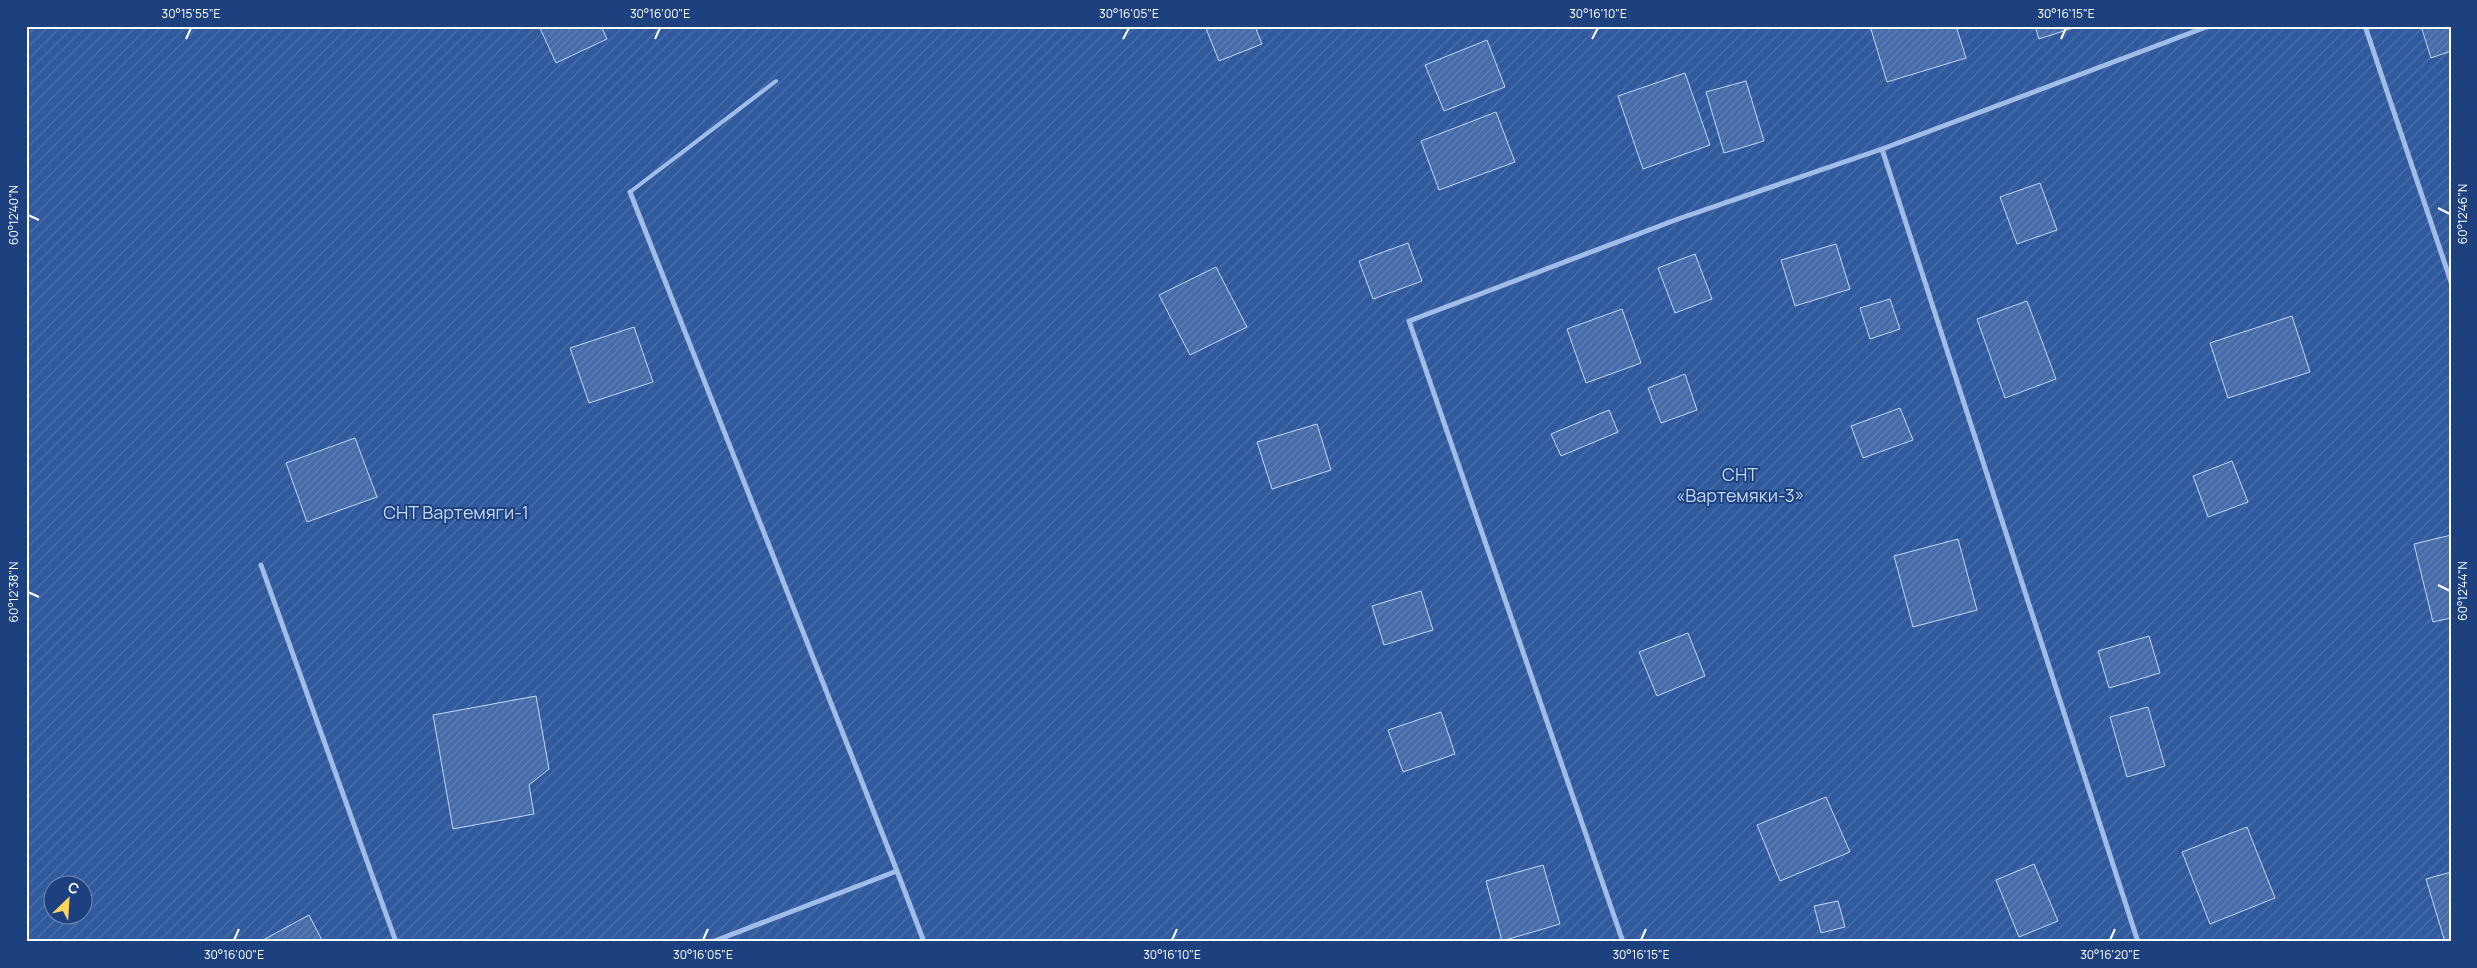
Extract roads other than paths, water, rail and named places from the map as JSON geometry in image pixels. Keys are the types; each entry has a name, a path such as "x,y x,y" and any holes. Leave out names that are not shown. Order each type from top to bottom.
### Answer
{"street":[{"path":"1623,942 1409,321 1678,219 1882,149 2209,26"},
{"path":"2365,26 2451,282"},
{"path":"1882,149 2138,942"},
{"path":"630,192 924,942"},
{"path":"261,565 396,942"},
{"path":"712,942 896,871"}],"lane":[{"path":"630,192 776,82"}],"park label":[{"name":"СНТ «Вартемяки-3»","path":"1740,484"},
{"name":"СНТ Вартемяги-1","path":"456,512"}]}
